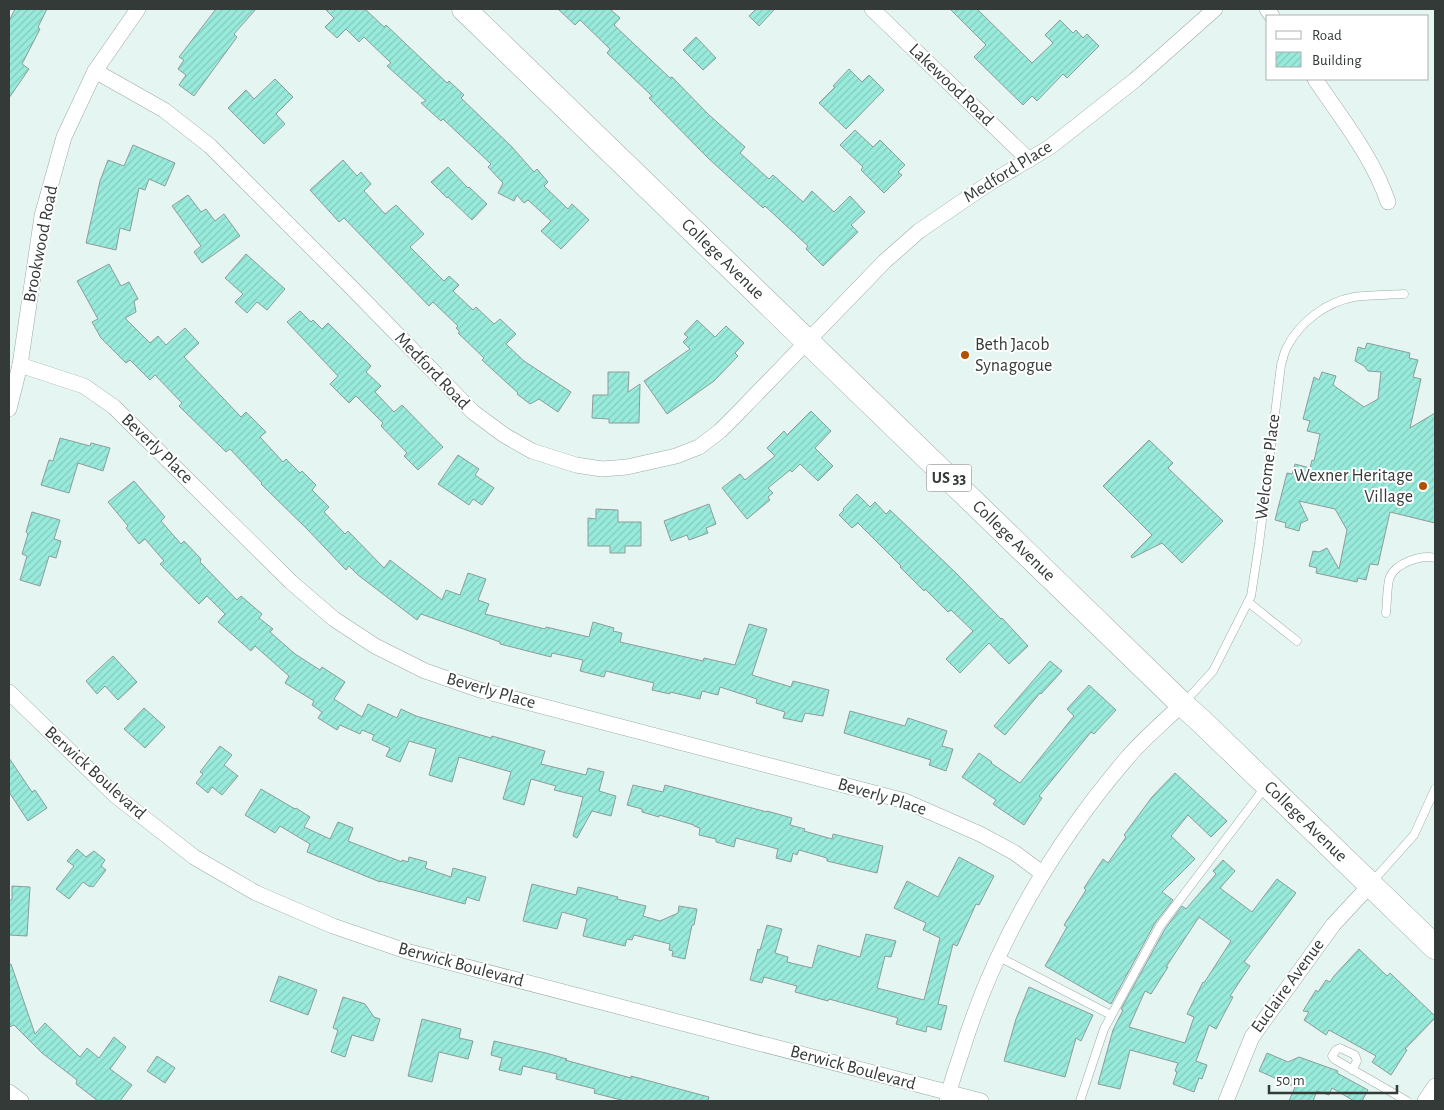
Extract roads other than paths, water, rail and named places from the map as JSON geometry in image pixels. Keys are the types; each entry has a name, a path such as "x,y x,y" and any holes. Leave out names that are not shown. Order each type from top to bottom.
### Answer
{"main road":[{"name":"College Avenue","path":"464,9 1435,947"}],"street":[{"name":"Brookwood Road","path":"9,409 20,365 42,216 64,137 95,71 138,9"},
{"name":"Lakewood Road","path":"872,9 1029,160"},
{"name":"Medford Place","path":"808,341 885,261 919,231 988,184 1050,147 1135,80 1215,9"},
{"name":"Medford Road","path":"95,71 164,110 210,146 473,412 504,435 532,451 576,465 602,469 627,467 651,462 676,456 699,447 720,431 808,341"},
{"path":"1316,80 1355,138 1381,183 1388,202"},
{"name":"Beverly Place","path":"20,365 84,386 114,407 290,582 327,613 375,646 424,671 480,690 905,801 980,834 1015,853 1042,873"},
{"name":"Berwick Boulevard","path":"9,692 116,796 194,857 256,894 333,926 406,951 948,1097 981,1101"},
{"path":"948,1097 970,1022 997,956 1042,873 1079,819 1128,756 1182,704"},
{"name":"Euclaire Avenue","path":"1226,1101 1252,1037 1333,925 1371,884"},
{"path":"1425,1101 1435,1086"},
{"path":"9,1092 21,1101"}],"lane":[{"name":"Welcome Place","path":"1182,704 1213,671 1250,596 1259,544 1280,365 1287,347 1305,323 1314,314 1326,307 1352,298 1404,294"},
{"path":"1386,613 1389,577 1398,566 1412,560 1430,556 1435,558"},
{"path":"1248,602 1298,641"},
{"path":"1080,1101 1104,1028 1160,926 1268,785"},
{"path":"1371,884 1414,835 1435,789"},
{"path":"997,956 1111,1016"},
{"path":"1352,1070 1407,1101"}],"place":[{"name":"Beth Jacob Synagogue","path":"965,355"},
{"name":"Wexner Heritage Village","path":"1423,486"}]}
